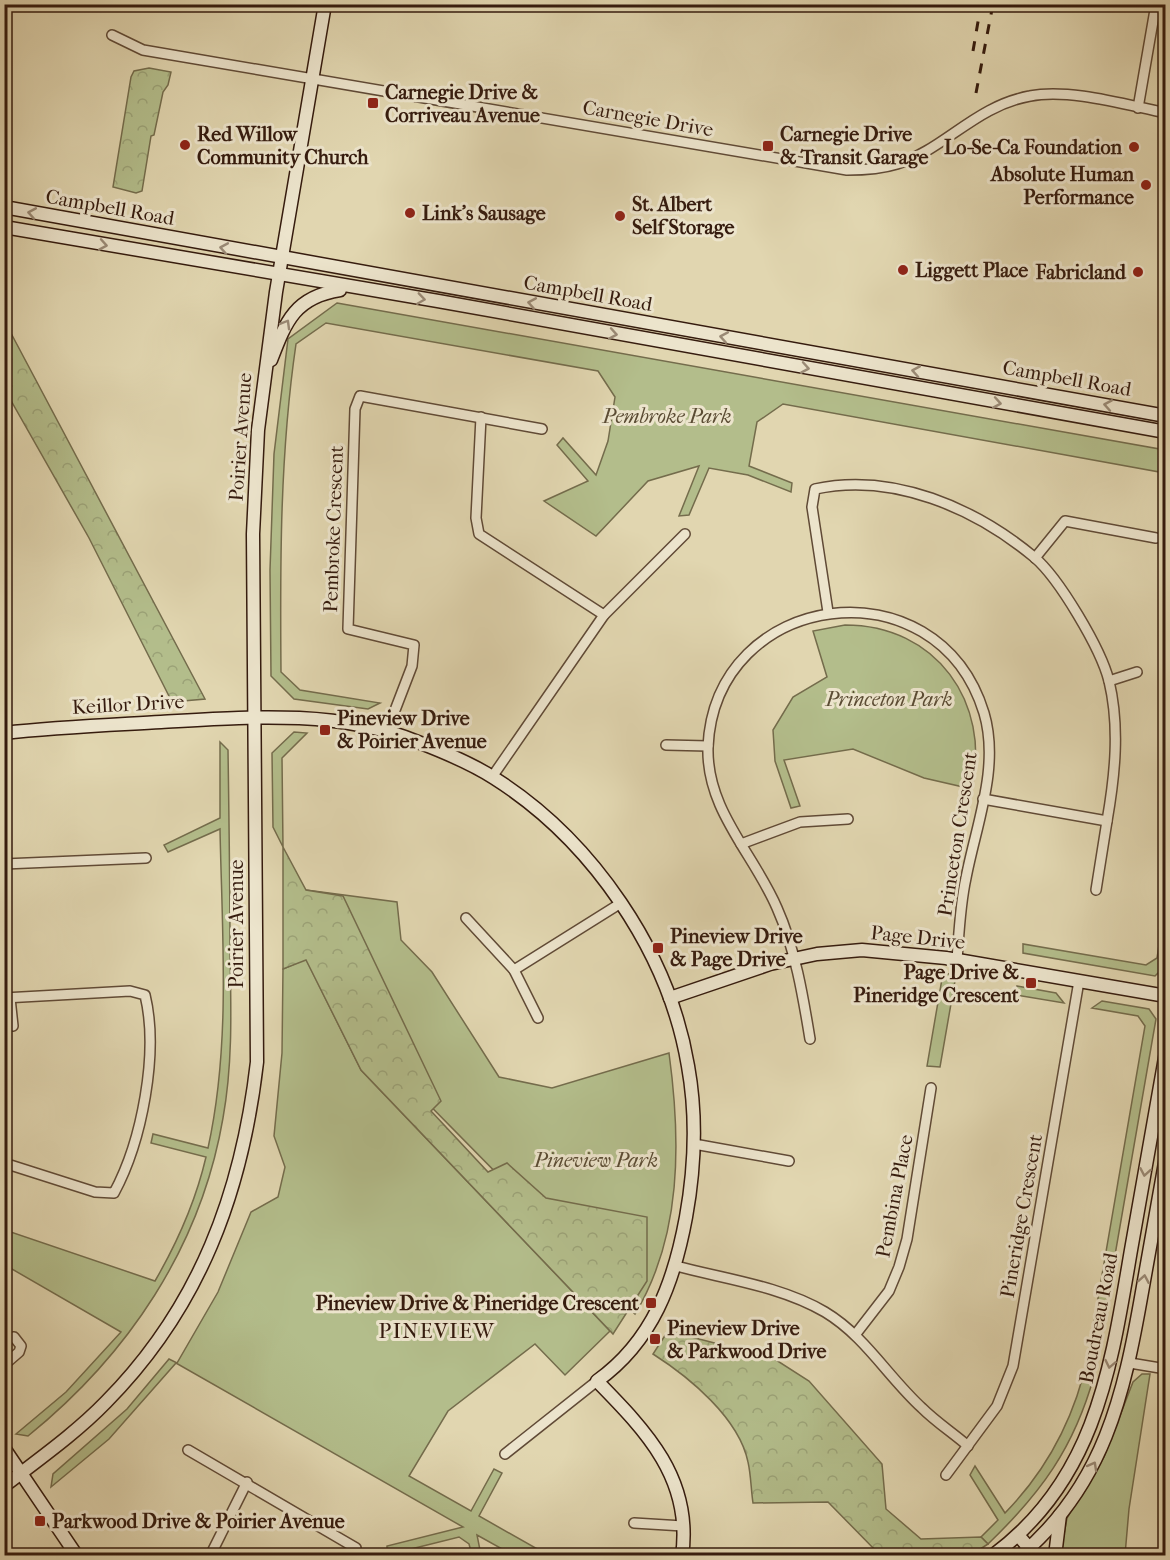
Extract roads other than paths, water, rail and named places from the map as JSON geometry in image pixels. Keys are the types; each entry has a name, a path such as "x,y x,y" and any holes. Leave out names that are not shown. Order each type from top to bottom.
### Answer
{"main road":[{"name":"Poirier Avenue","path":"4,1486 105,1403 159,1339 201,1268 232,1192 246,1140 257,1062 253,534 264,378 325,4"},
{"name":"Campbell Road","path":"4,207 1166,416"},
{"name":"Campbell Road","path":"4,227 1166,432"},
{"path":"264,378 283,329 301,305 329,292 363,290"},
{"name":"Keillor Drive","path":"4,733 254,717 298,717 387,731 448,754 492,777 519,795 571,842 621,903 670,998 688,1066 694,1144 690,1190 676,1266 649,1328 628,1355 597,1381"},
{"name":"Page Drive","path":"670,998 730,976 792,958 862,951 906,952 1166,996"},
{"name":"Boudreau Road","path":"992,1556 1009,1550 1018,1534 1042,1509 1065,1477 1085,1441 1102,1396 1115,1342 1166,1052"},
{"name":"Boudreau Road","path":"1029,1553 1081,1486 1102,1449 1117,1411 1130,1363 1166,1157"},
{"path":"597,1381 634,1419 663,1456 679,1497 683,1526 682,1556"},
{"path":"4,1448 77,1556"},
{"path":"1055,1556 1061,1514"},
{"path":"1018,1534 1029,1553"}],"street":[{"path":"1138,108 1156,4"},
{"name":"Carnegie Drive","path":"112,35 142,50 847,170 898,164 914,157 992,107 1031,95 1069,96 1166,113"},
{"name":"Pembroke Crescent","path":"387,731 412,666 414,645 348,629 355,409 360,396 542,429"},
{"path":"481,417 477,518 479,534 604,615"},
{"path":"828,612 812,507 815,489 828,486 879,487 927,496 987,524 1035,558 1078,615 1109,681 1116,769 1096,890"},
{"path":"1035,558 1065,520 1156,538"},
{"path":"492,777 604,615 685,534"},
{"name":"Princeton Crescent","path":"810,1039 792,958 778,909 725,818 709,770 708,747 712,718 720,696 753,649 784,628 828,612 863,613 898,620 929,637 955,661 975,692 987,728 990,758 965,882 957,960"},
{"path":"1109,681 1137,672"},
{"path":"666,746 708,747"},
{"path":"983,799 1107,821"},
{"path":"741,844 800,822 848,819"},
{"path":"4,864 146,858"},
{"path":"514,970 621,903"},
{"path":"466,918 514,970 538,1018"},
{"name":"Pineridge Crescent","path":"946,1475 997,1406 1013,1366 1079,981"},
{"path":"4,1163 95,1192 114,1193 122,1178 136,1135 145,1090 149,1050 149,1010 145,995 130,991 7,998 13,1026"},
{"name":"Pembina Place","path":"855,1335 889,1291 899,1266 907,1239 931,1088"},
{"path":"694,1144 789,1161"},
{"path":"676,1266 806,1302 827,1313 855,1335 921,1408 968,1446"},
{"path":"4,1339 14,1337 21,1346 19,1352 4,1365"},
{"path":"1130,1363 1166,1369"},
{"path":"505,1454 597,1381"},
{"path":"188,1450 247,1482 356,1548 356,1556"},
{"path":"210,1556 247,1482"},
{"path":"634,1523 683,1526"}],"railway":[{"path":"973,51 981,4"},
{"path":"976,93 993,4"}],"place":[{"name":"Carnegie Drive & Corriveau Avenue","path":"373,103"},
{"name":"Red Willow Community Church","path":"185,145"},
{"name":"Carnegie Drive & Transit Garage","path":"768,146"},
{"name":"Lo-Se-Ca Foundation","path":"1134,147"},
{"name":"Absolute Human Performance","path":"1146,185"},
{"name":"Link's Sausage","path":"410,213"},
{"name":"St. Albert Self Storage","path":"620,216"},
{"name":"Liggett Place","path":"903,270"},
{"name":"Fabricland","path":"1138,272"},
{"name":"Pineview Drive & Poirier Avenue","path":"325,730"},
{"name":"Pineview Drive & Page Drive","path":"658,948"},
{"name":"Page Drive & Pineridge Crescent","path":"1031,983"},
{"name":"Pineview Drive & Pineridge Crescent","path":"651,1303"},
{"name":"Pineview Drive & Parkwood Drive","path":"655,1339"},
{"name":"Parkwood Drive & Poirier Avenue","path":"40,1521"}],"district":[{"name":"PINEVIEW","path":"437,1331"}],"park label":[{"name":"Pembroke Park","path":"667,416"},
{"name":"Princeton Park","path":"889,699"},
{"name":"Pineview Park","path":"596,1160"}]}
